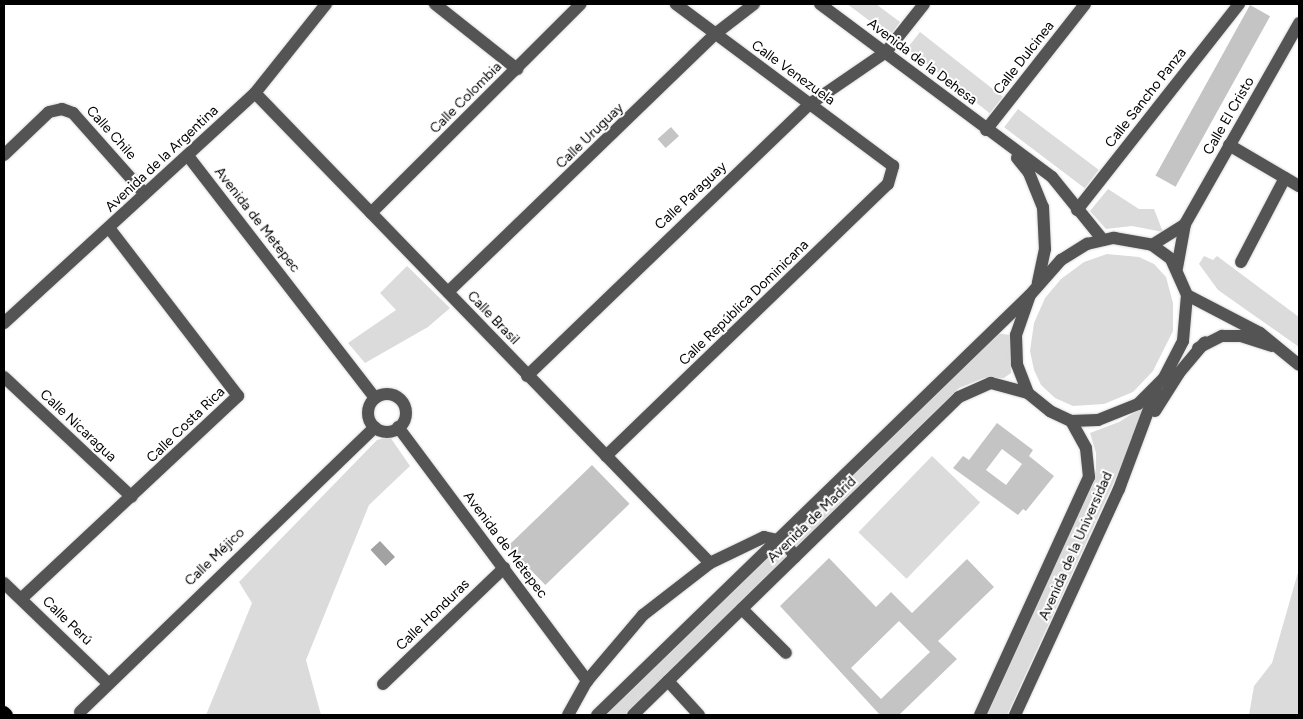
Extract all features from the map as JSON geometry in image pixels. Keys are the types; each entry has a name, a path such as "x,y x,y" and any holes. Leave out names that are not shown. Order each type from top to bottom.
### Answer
{"main road":[{"path":"4,712 7,715"}],"street":[{"name":"Avenida de la Argentina","path":"4,323 110,228 144,194 188,156 255,93 326,4"},
{"path":"436,4 517,69"},
{"name":"Calle Colombia","path":"371,213 581,4"},
{"name":"Calle Venezuela","path":"676,4 893,166"},
{"name":"Calle Uruguay","path":"448,292 716,34 754,4"},
{"name":"Avenida de la Dehesa","path":"820,4 886,52 1005,145 1052,178 1103,240"},
{"name":"Calle Paraguay","path":"527,376 810,104 886,52 924,4"},
{"name":"Calle Dulcinea","path":"986,130 1085,4"},
{"name":"Calle Sancho Panza","path":"1078,210 1239,4"},
{"name":"Calle El Cristo","path":"1177,268 1185,224 1299,23"},
{"name":"Calle Brasil","path":"255,93 710,563"},
{"name":"Calle Chile","path":"4,155 49,112 62,109 73,113 144,194"},
{"name":"Avenida de la Dehesa","path":"1005,145 1029,173 1043,207 1045,250 1034,290"},
{"path":"1229,145 1299,186"},
{"name":"Avenida de Metepec","path":"188,156 375,398"},
{"name":"Calle República Dominicana","path":"606,456 888,184 893,166"},
{"path":"1241,262 1285,178"},
{"name":"Calle El Cristo","path":"1152,245 1185,224"},
{"name":"Calle Costa Rica","path":"22,598 238,396 110,228"},
{"path":"1103,240 1152,245 1177,268 1187,295 1183,341 1171,366 1158,386 1138,404 1098,420 1071,421 1050,411 1028,393 1017,364 1016,335 1034,290 1061,260 1103,240"},
{"name":"Avenida de Madrid","path":"597,715 1034,290"},
{"path":"1187,295 1232,316 1279,348 1299,365"},
{"path":"1171,366 1205,342 1222,336 1241,336 1279,348"},
{"path":"1134,454 1159,404 1205,342"},
{"name":"Calle Nicaragua","path":"4,377 132,497"},
{"name":"Avenida de Madrid","path":"633,715 959,397 991,383 1028,393"},
{"name":"Avenida de la Universidad","path":"1015,715 1134,454 1158,386"},
{"path":"388,394 400,399 405,416 398,428 386,432 374,427 368,412 375,398 388,394"},
{"name":"Avenida de la Universidad","path":"980,715 1089,477 1086,448 1071,421"},
{"name":"Calle Méjico","path":"80,712 108,682 374,427"},
{"name":"Avenida de Metepec","path":"398,428 587,681"},
{"name":"Avenida de Madrid","path":"568,715 587,681 643,616 710,563 764,537 778,539"},
{"path":"778,539 789,544 795,557"},
{"name":"Calle Honduras","path":"383,684 504,568"},
{"name":"Calle Perú","path":"4,584 22,598 108,682"},
{"path":"742,609 786,653"},
{"path":"668,682 699,715"}],"shaded area":[{"path":"847,4 876,4 900,22 890,36"},
{"path":"920,32 1003,97 990,113 907,49"},
{"path":"1018,109 1099,170 1085,188 1004,127"},
{"path":"1108,189 1139,209 1154,209 1163,232 1132,226 1106,229 1090,211"},
{"path":"1107,254 1139,257 1154,264 1166,277 1173,303 1173,331 1153,371 1133,392 1104,404 1073,406 1055,398 1041,385 1034,370 1030,351 1034,323 1045,298 1061,279 1084,262"},
{"path":"1204,256 1213,260 1217,256 1299,317 1299,347 1218,290 1199,264"},
{"path":"407,266 450,308 428,327 365,363 348,343 396,310 380,293"},
{"path":"996,333 1010,335 1011,373 1004,378 984,378 959,388 625,715 606,715"},
{"path":"1150,403 1007,715 985,715 1096,470 1096,453 1090,433 1119,422"},
{"path":"390,437 410,466 369,505 306,660 321,715 206,715 252,603 239,582 377,440"},
{"path":"932,456 980,503 907,579 858,532"},
{"path":"380,541 395,557 385,566 370,550"},
{"path":"1299,569 1299,715 1249,715 1254,686 1272,663"}],"building":[{"path":"1250,5 1270,16 1176,187 1155,176"},
{"path":"671,127 679,136 666,148 658,139"},
{"path":"997,423 1033,450 1029,456 1054,476 1026,511 1023,509 1018,515 953,468 963,456 969,460","holes":["1002,449 1022,464 1006,485 986,470"]},
{"path":"592,465 630,504 545,585 508,546"},
{"path":"829,558 876,607 891,592 912,613 967,559 994,587 938,641 957,659 899,715 880,715 780,606","holes":["899,621 930,652 881,699 851,668"]}]}
